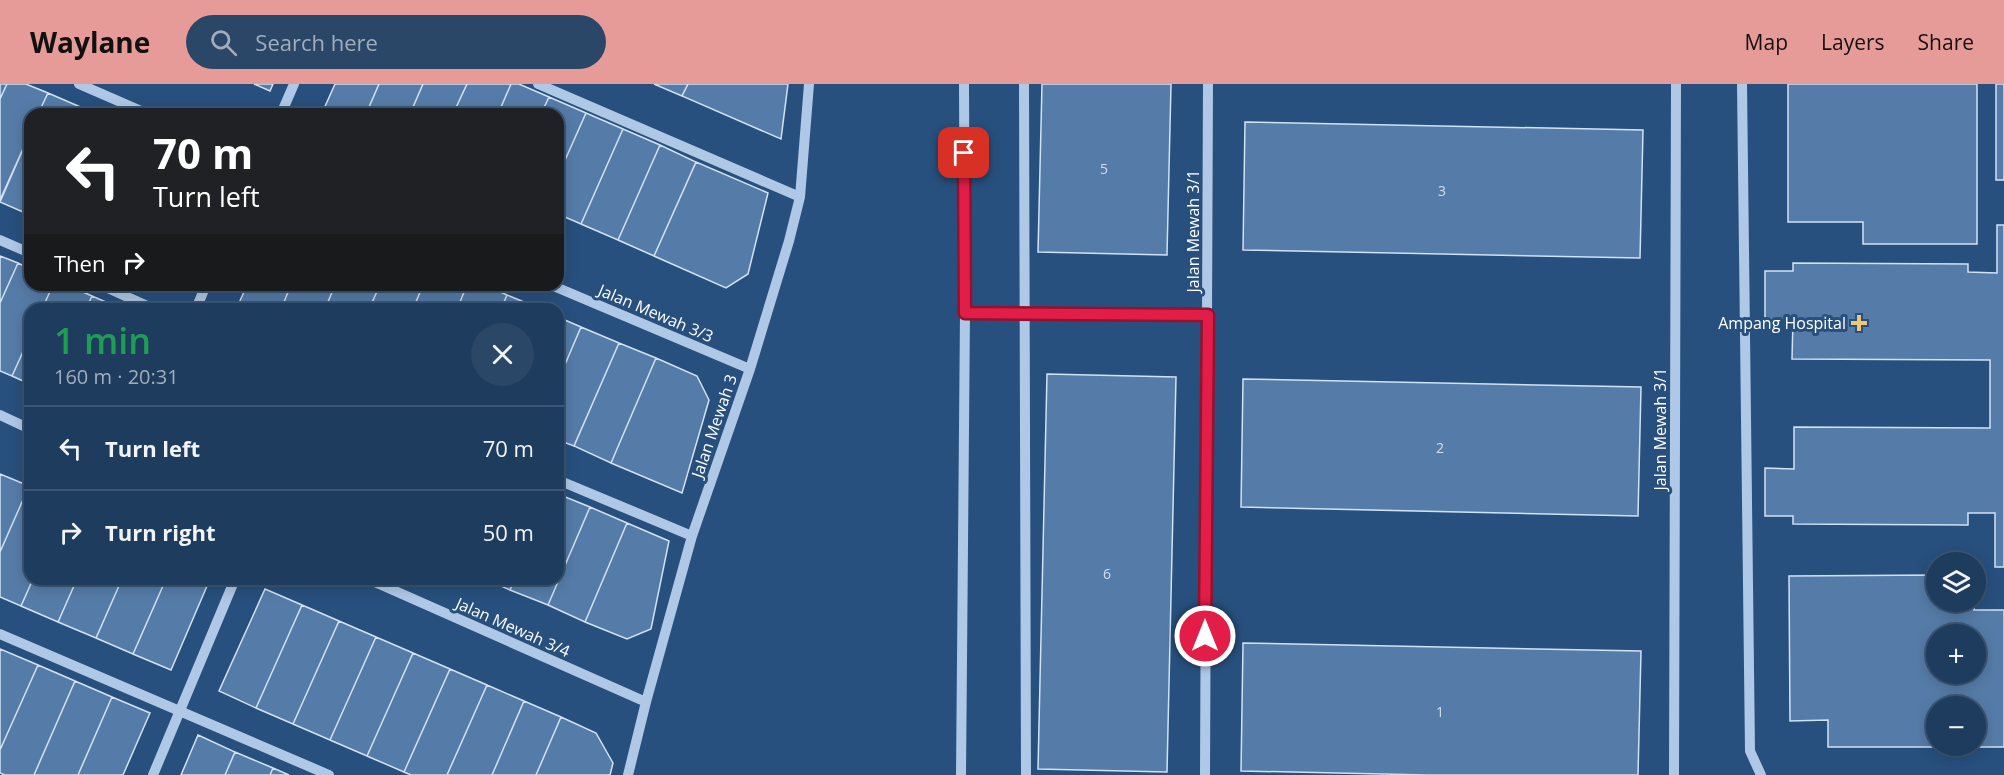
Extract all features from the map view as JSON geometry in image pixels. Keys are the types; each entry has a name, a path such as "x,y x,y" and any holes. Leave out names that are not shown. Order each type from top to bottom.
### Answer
{"street":[{"path":"79,84 134,108"},
{"path":"284,108 294,84"},
{"path":"538,84 800,197"},
{"name":"Jalan Mewah 3","path":"628,775 692,536 750,369 789,241 800,197 809,84"},
{"path":"961,775 965,313 964,84"},
{"path":"1024,84 1026,775"},
{"name":"Jalan Mewah 3/1","path":"1205,775 1208,84"},
{"name":"Jalan Mewah 3/1","path":"1674,775 1676,84"},
{"path":"1742,84 1750,751 1761,775"},
{"path":"0,240 24,250"},
{"name":"Jalan Mewah 3/3","path":"564,290 750,369"},
{"path":"114,291 141,303"},
{"path":"965,313 1208,315"},
{"path":"0,415 24,426"},
{"path":"564,483 692,536"},
{"path":"153,775 233,585"},
{"name":"Jalan Mewah 3/4","path":"382,585 646,702"},
{"path":"0,634 329,775"}],"building":[{"path":"0,84 7,84 0,99"},
{"path":"7,84 26,84 48,93 41,108 24,108 24,146 0,200 0,99"},
{"path":"254,84 273,84 270,91"},
{"path":"335,84 379,84 369,108 324,108"},
{"path":"379,84 423,84 413,108 369,108"},
{"path":"423,84 467,84 456,108 413,108"},
{"path":"467,84 511,84 501,108 456,108"},
{"path":"511,84 519,84 549,97 544,108 501,108"},
{"path":"654,84 688,84 682,96"},
{"path":"688,84 788,84 781,139 682,96"},
{"path":"1042,84 1171,84 1167,255 1038,252"},
{"path":"1788,84 1977,84 1977,244 1863,244 1863,222 1788,222"},
{"path":"1996,84 2004,84 2004,180 1996,180"},
{"path":"48,93 83,108 41,108"},
{"path":"549,97 586,113 564,162 564,108 544,108"},
{"path":"586,113 623,129 581,224 564,217 564,162"},
{"path":"1245,122 1643,130 1640,258 1243,250"},
{"path":"623,129 660,145 618,240 581,224"},
{"path":"660,145 696,162 654,256 618,240"},
{"path":"24,147 24,212 0,202"},
{"path":"696,162 768,193 748,274 726,288 654,256"},
{"path":"1997,225 2004,225 2004,567 1995,567 1995,513 1968,513 1968,525 1793,524 1793,516 1765,516 1765,468 1794,469 1794,427 1990,428 1990,360 1792,359 1793,319 1765,319 1765,271 1793,271 1793,263 1968,264 1968,272 1997,273"},
{"path":"0,256 18,263 0,303"},
{"path":"18,263 24,266 24,291 50,291 45,303 24,303 24,349 12,376 0,371 0,303"},
{"path":"50,291 81,291 92,296 89,303 45,303"},
{"path":"244,291 288,291 284,303 239,303"},
{"path":"288,291 332,291 328,303 284,303"},
{"path":"332,291 377,291 372,303 328,303"},
{"path":"377,291 420,291 416,303 372,303"},
{"path":"420,291 464,291 460,303 416,303"},
{"path":"464,291 498,291 507,295 504,303 460,303"},
{"path":"507,295 526,303 504,303"},
{"path":"92,296 108,303 89,303"},
{"path":"564,320 581,327 564,367"},
{"path":"581,327 619,343 574,446 564,442 564,367"},
{"path":"619,343 656,358 611,463 574,446"},
{"path":"24,349 24,381 12,376"},
{"path":"656,358 697,376 709,400 682,493 611,463"},
{"path":"1047,374 1176,377 1167,772 1038,769"},
{"path":"1243,379 1641,387 1638,516 1241,507"},
{"path":"0,474 24,484 24,497 0,552"},
{"path":"564,496 590,507 564,568"},
{"path":"24,497 24,585 30,585 21,606 0,597 0,552"},
{"path":"590,507 627,523 585,622 548,605 557,585 564,585 564,568"},
{"path":"627,523 669,541 651,629 627,639 585,622"},
{"path":"1926,575 1926,612 2004,610 2004,747 1986,747 1986,696 1926,696 1926,747 1828,747 1828,720 1790,721 1789,576"},
{"path":"30,585 74,585 58,622 21,606"},
{"path":"74,585 119,585 96,638 58,622"},
{"path":"119,585 163,585 133,654 96,638"},
{"path":"163,585 207,585 171,670 133,654"},
{"path":"499,585 512,585 510,590"},
{"path":"512,585 557,585 548,605 510,590"},
{"path":"265,589 302,605 256,708 219,691"},
{"path":"302,605 339,621 293,724 256,708"},
{"path":"339,621 376,637 330,740 293,724"},
{"path":"376,637 413,653 367,756 330,740"},
{"path":"1243,643 1641,651 1638,775 1428,775 1241,771"},
{"path":"0,649 38,665 0,750"},
{"path":"413,653 450,669 404,772 367,756"},
{"path":"38,665 75,681 34,775 5,775 0,773 0,750"},
{"path":"450,669 487,685 447,775 411,775 404,772"},
{"path":"75,681 112,697 78,775 34,775"},
{"path":"487,685 524,701 492,775 447,775"},
{"path":"112,697 150,713 123,775 78,775"},
{"path":"524,701 561,717 536,775 492,775"},
{"path":"561,717 596,733 613,763 610,775 536,775"},
{"path":"198,735 235,752 225,775 181,775"},
{"path":"235,752 273,768 270,775 225,775"},
{"path":"273,768 289,775 270,775"}],"place":[{"name":"Ampang Hospital","path":"1859,323"}],"route":[{"path":"964,153 965,313 1208,315 1205,636"}]}
